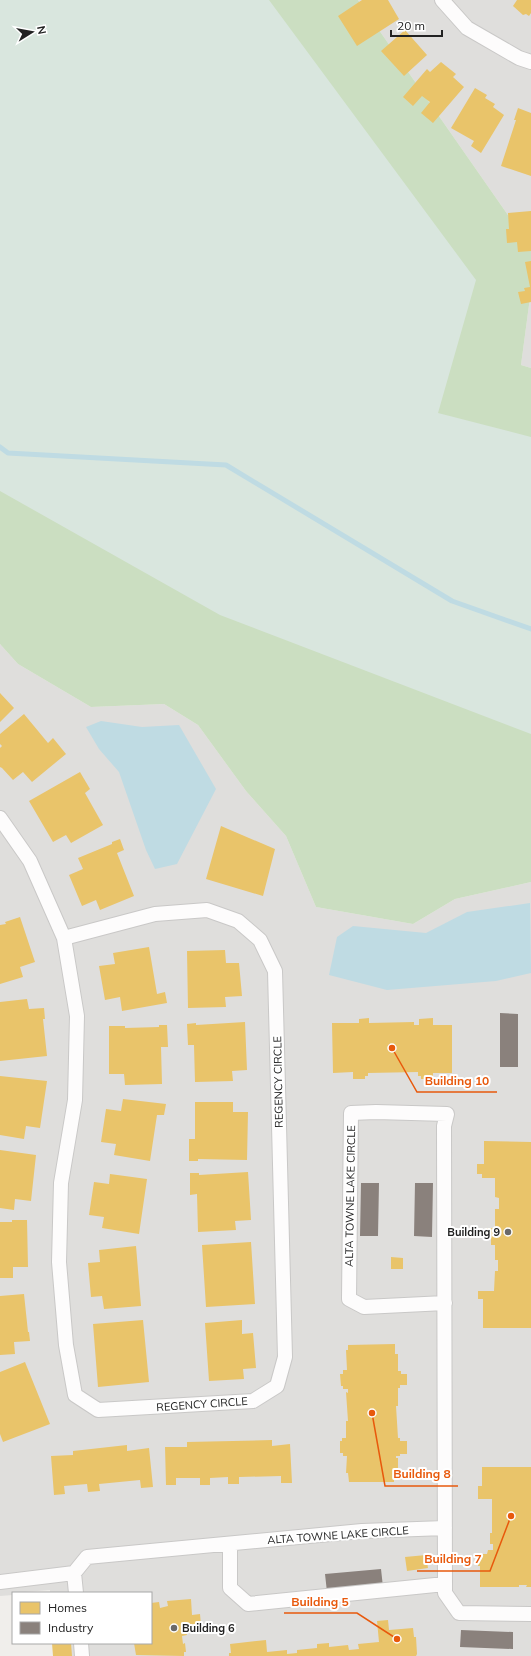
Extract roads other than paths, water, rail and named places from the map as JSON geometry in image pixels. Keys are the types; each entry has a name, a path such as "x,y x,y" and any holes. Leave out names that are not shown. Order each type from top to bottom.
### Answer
{"street":[{"path":"442,0 467,28 519,58 531,62"},
{"name":"REGENCY CIRCLE","path":"0,818 30,861 64,938 77,1016 75,1100 61,1183 59,1262 66,1345 74,1395 98,1410 253,1401 277,1386 285,1357 275,971 260,940 238,921 207,910 155,914 64,938"},
{"name":"ALTA TOWNE LAKE CIRCLE","path":"445,1303 364,1307 349,1299 351,1113 376,1112 447,1114 444,1126 445,1303 446,1528 445,1593 459,1613 531,1614"},
{"name":"ALTA TOWNE LAKE CIRCLE","path":"74,1573 87,1558 362,1531 446,1528"},
{"path":"230,1544 230,1588 248,1604 445,1584"},
{"path":"0,1582 74,1573 76,1592"},
{"path":"81,1644 82,1656"}],"water":[{"path":"101,721 142,727 179,725 216,789 177,864 155,869 146,850 119,772 99,749 86,727"},
{"path":"530,903 531,973 496,981 387,990 329,975 337,937 353,926 426,933 467,912"}],"waterway":[{"path":"0,447 8,453 226,465 452,601 531,629"}],"place":[{"name":"Building 10","path":"392,1048"},
{"name":"Building 9","path":"508,1232"},
{"name":"Building 8","path":"372,1413"},
{"name":"Building 7","path":"511,1516"},
{"name":"Building 6","path":"174,1628"},
{"name":"Building 5","path":"397,1639"}]}
